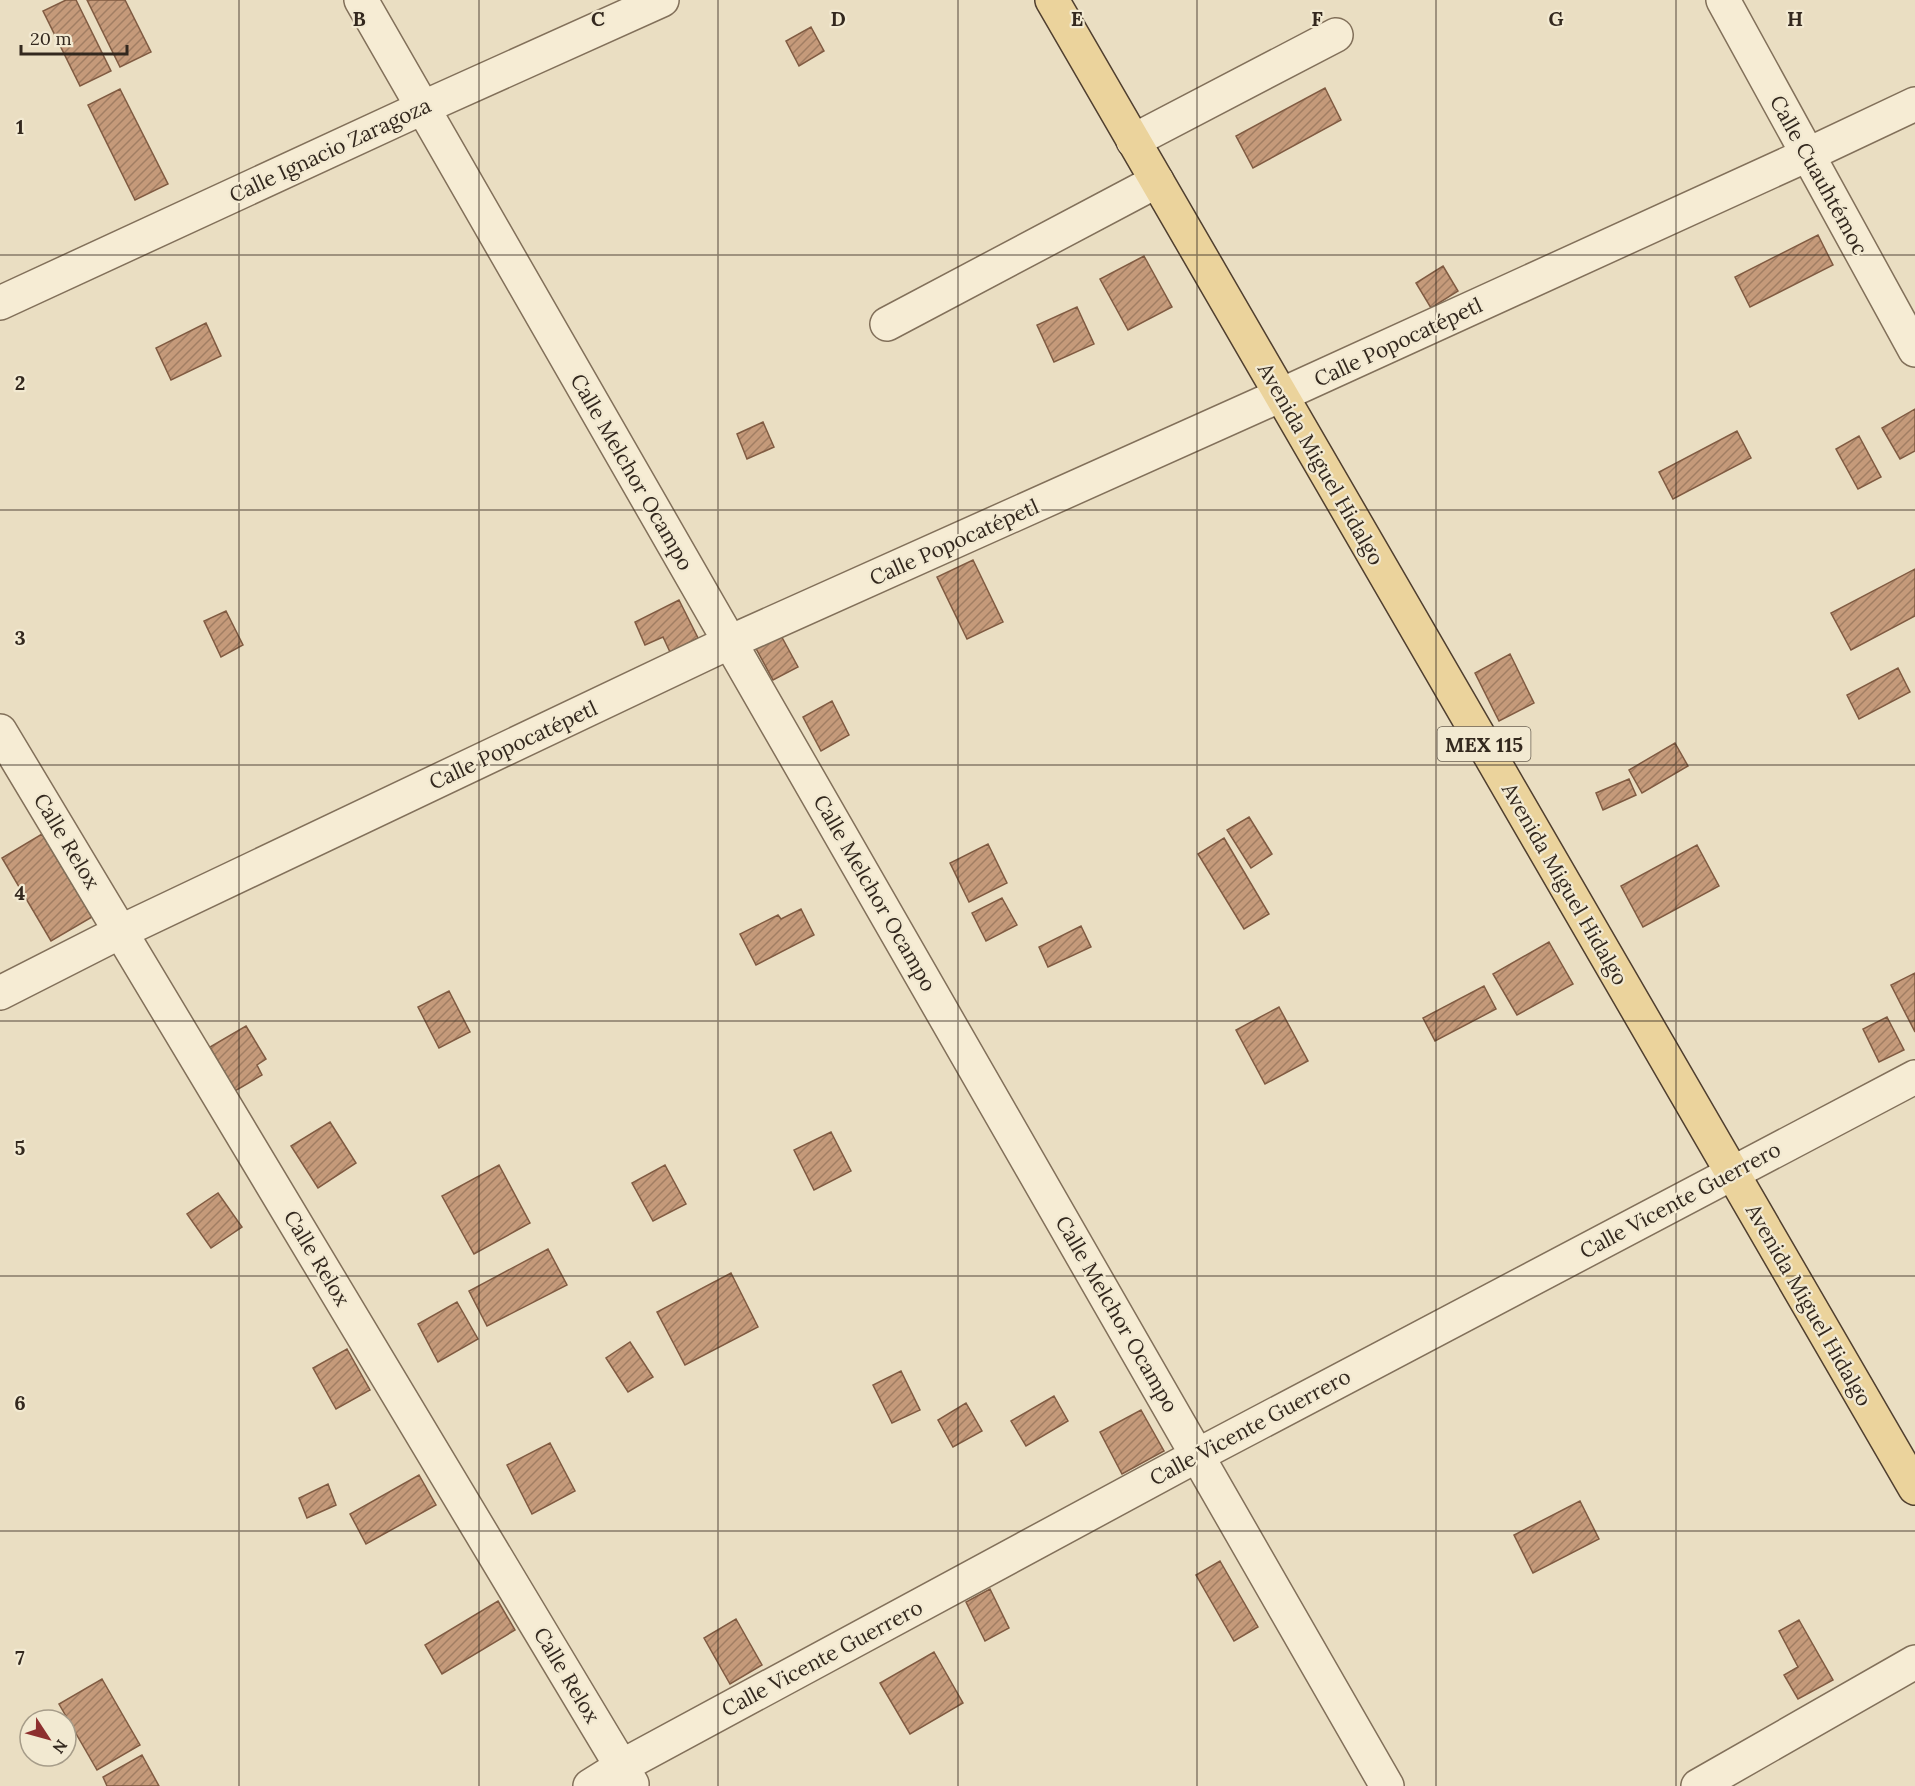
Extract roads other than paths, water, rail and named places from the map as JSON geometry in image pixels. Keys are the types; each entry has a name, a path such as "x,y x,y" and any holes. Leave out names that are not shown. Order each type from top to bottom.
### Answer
{"main road":[{"name":"Avenida Miguel Hidalgo","path":"1052,0 1915,1488"}],"street":[{"name":"Calle Melchor Ocampo","path":"362,0 1387,1786"},
{"name":"Calle Ignacio Zaragoza","path":"0,303 662,0"},
{"name":"Calle Cuauhtémoc","path":"1723,0 1915,350"},
{"path":"1133,141 1336,35"},
{"name":"Calle Popocatépetl","path":"0,993 122,931 730,642 1281,395 1915,104"},
{"path":"887,324 1157,181"},
{"name":"Calle Relox","path":"0,731 627,1776"},
{"name":"Calle Vicente Guerrero","path":"590,1786 627,1776 1198,1455 1915,1077"},
{"path":"1698,1786 1915,1662"}]}
